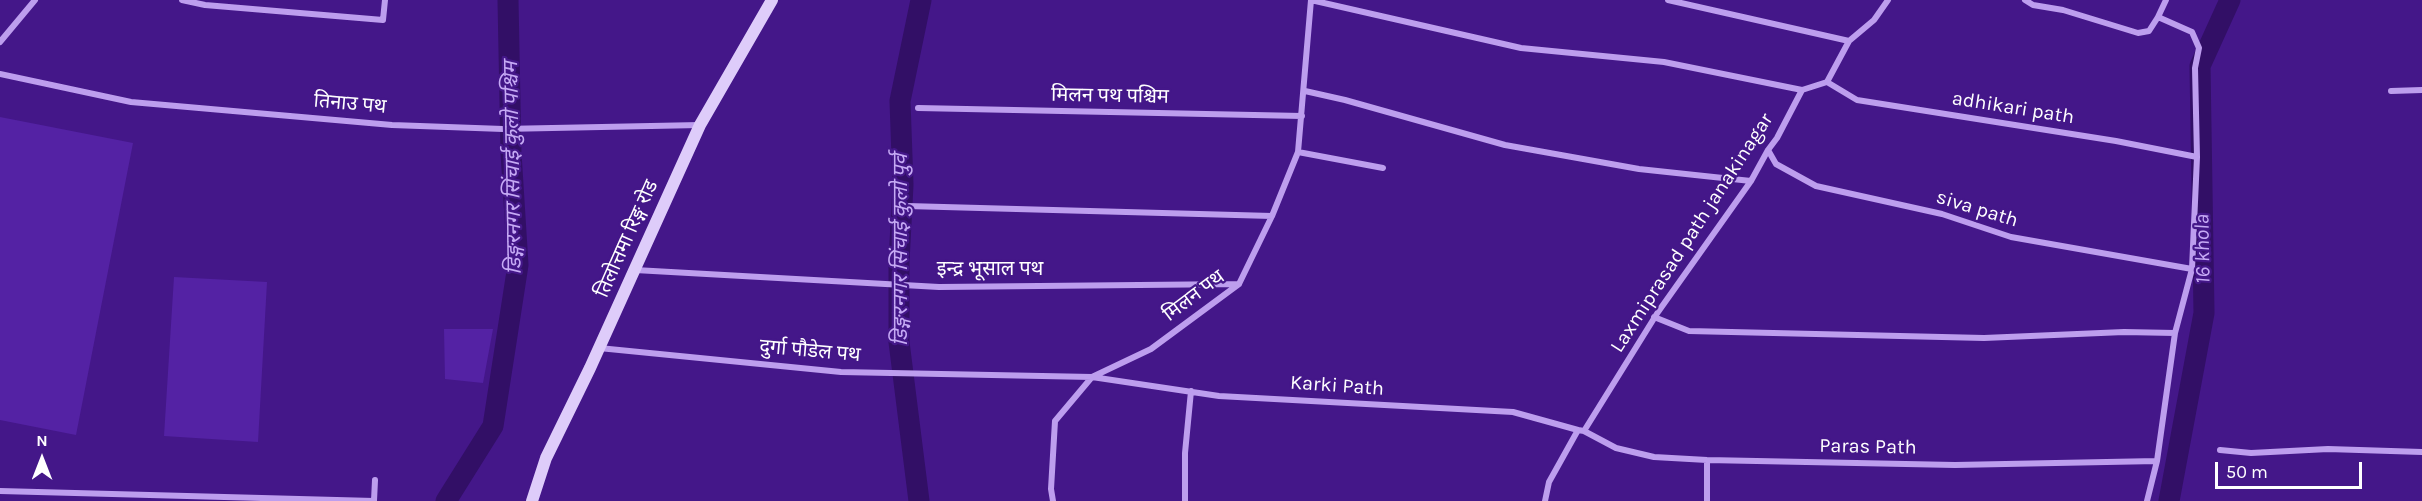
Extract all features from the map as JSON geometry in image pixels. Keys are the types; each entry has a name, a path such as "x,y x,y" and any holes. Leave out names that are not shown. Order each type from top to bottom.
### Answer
{"street":[{"path":"0,42 35,0"},
{"path":"182,0 205,5 383,20 385,0"},
{"name":"तिलोत्तमा रिङ्ग रोड","path":"532,501 546,458 599,348 700,125 772,0"},
{"path":"1311,0 1521,48 1664,62 1802,90 1827,82 1849,41 1874,20 1888,0"},
{"name":"मिलन पथ","path":"1053,501 1055,421 1092,377 1151,349 1239,284 1272,216 1298,152 1311,0"},
{"path":"1668,0 1849,41"},
{"path":"2025,0 2138,33 2149,31 2166,0"},
{"path":"2147,501 2157,461 2175,333 2192,269 2197,157 2195,68 2199,48 2192,32 2158,16"},
{"name":"तिनाउ पथ","path":"0,74 131,102 392,125 518,129 700,125"},
{"name":"adhikari path","path":"1827,82 1857,100 2105,139 2197,157"},
{"name":"Laxmiprasad path janakinagar","path":"1545,501 1549,482 1654,317 1751,181 1802,90"},
{"path":"2391,91 2422,90"},
{"path":"1305,91 1505,145 1639,169 1751,181"},
{"name":"मिलन पथ पश्चिम","path":"918,108 1302,116"},
{"name":"siva path","path":"1768,150 1776,164 1816,186 1942,214 2010,237 2192,269"},
{"path":"1298,152 1383,168"},
{"path":"907,206 1272,216"},
{"name":"इन्द्र भूसाल पथ","path":"634,270 939,287 1239,284"},
{"path":"1654,317 1689,331 1984,338 2124,332 2175,333"},
{"name":"दुर्गा पौडेल पथ","path":"599,348 860,372 1092,377"},
{"name":"Karki Path","path":"1092,377 1220,396 1513,412 1581,431"},
{"path":"1185,501 1185,453 1191,391"},
{"name":"Paras Path","path":"1581,431 1616,448 1654,457 1707,460 1955,465 2157,461"},
{"path":"2220,450 2251,453 2328,449 2422,452"},
{"path":"1707,460 1707,501"},
{"path":"0,491 374,501 375,480"}],"shaded area":[{"path":"0,117 133,143 76,435 0,420"},
{"path":"174,277 267,282 258,442 164,436"},
{"path":"444,329 493,329 483,383 445,379"}],"waterway":[{"name":"डिङ्गरनगर सिंचाई कुलो पश्चिम","path":"446,501 493,426 518,265 511,153 508,0"},
{"name":"डिङ्गरनगर सिंचाई कुलो पुर्व","path":"919,501 899,342 899,262 903,185 900,101 921,0"},
{"name":"16 khola","path":"2169,501 2204,313 2200,66 2230,0"}]}
